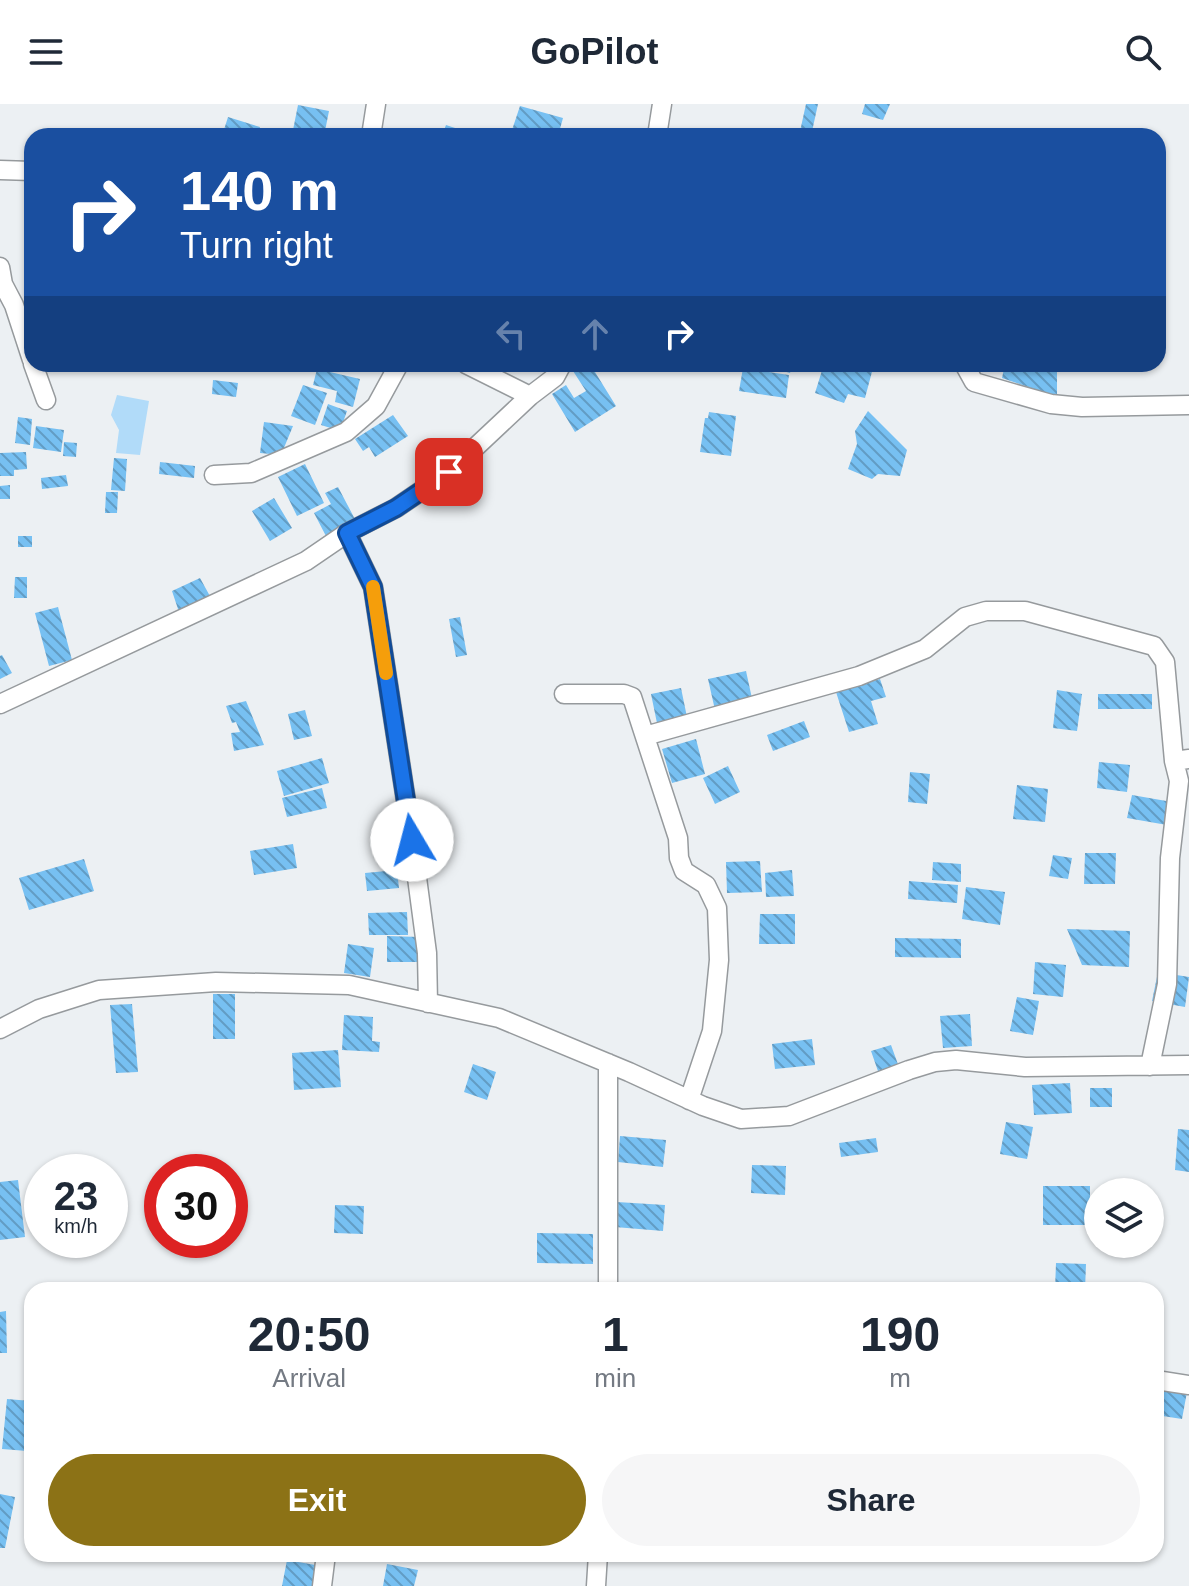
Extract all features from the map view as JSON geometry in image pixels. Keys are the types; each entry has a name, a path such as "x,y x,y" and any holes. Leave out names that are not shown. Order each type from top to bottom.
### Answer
{"street":[{"path":"372,128 376,104"},
{"path":"658,128 662,104"},
{"path":"0,170 24,171"},
{"path":"0,267 3,284 24,335"},
{"path":"36,372 46,400"},
{"path":"214,475 251,473 346,432 376,406 395,372"},
{"path":"482,372 530,396"},
{"path":"0,704 306,561 396,508 449,472 558,372"},
{"path":"967,372 974,382 1051,404 1082,407 1189,405"},
{"path":"348,536 373,587 405,786 427,953 428,1003"},
{"path":"645,736 859,676 925,649 965,617 986,611 1025,611 1154,646 1165,662 1181,760 1170,858 1167,984 1150,1066"},
{"path":"564,694 624,694 632,697 678,838 679,858 684,871 706,885 717,908 719,960 712,1031 689,1100"},
{"path":"0,1029 39,1009 99,990 216,982 349,985 499,1018 689,1100 741,1119 789,1116 935,1062 956,1060 1025,1067 1189,1065"},
{"path":"608,1063 608,1282"},
{"path":"1164,1381 1189,1385"},
{"path":"322,1586 325,1562"},
{"path":"596,1586 598,1562"}],"water":[{"path":"117,395 149,401 140,455 116,453 119,430 111,415"}],"building":[{"path":"806,104 818,104 813,128 801,128"},
{"path":"865,104 890,104 883,120 862,114"},
{"path":"298,105 329,111 326,128 293,128"},
{"path":"520,106 563,118 560,128 513,128"},
{"path":"228,117 260,127 260,128 225,128"},
{"path":"316,372 360,379 353,407 335,402 337,391 313,385"},
{"path":"574,372 595,372 616,406 575,432 552,394 566,385 574,398 586,391"},
{"path":"742,372 789,375 786,398 739,391"},
{"path":"822,372 872,372 865,398 848,394 844,403 815,393"},
{"path":"1003,372 1057,372 1057,397 1002,378"},
{"path":"213,380 238,383 236,397 212,394"},
{"path":"303,385 327,393 315,425 291,416"},
{"path":"328,404 347,411 340,431 321,425"},
{"path":"868,411 907,450 900,476 878,474 872,479 848,469 857,444 855,431"},
{"path":"709,412 736,416 731,456 700,452 705,418 708,418"},
{"path":"393,415 408,436 375,457 369,447 363,451 355,439"},
{"path":"18,417 32,419 30,445 15,443"},
{"path":"264,422 293,426 281,455 260,453"},
{"path":"36,426 64,430 61,452 33,448"},
{"path":"64,442 77,443 76,457 63,456"},
{"path":"26,452 27,469 14,470 14,476 0,476 0,453"},
{"path":"114,458 127,459 125,491 111,490"},
{"path":"160,462 195,466 194,478 159,474"},
{"path":"305,464 324,503 297,516 278,477"},
{"path":"66,475 68,486 42,489 41,478"},
{"path":"10,485 10,499 0,499 0,486"},
{"path":"338,487 357,523 327,538 314,513 331,504 325,493"},
{"path":"106,492 118,492 117,513 105,513"},
{"path":"274,498 292,528 270,541 252,511"},
{"path":"18,536 32,536 32,547 18,547"},
{"path":"15,577 27,577 27,598 14,598"},
{"path":"200,578 211,598 179,612 172,591"},
{"path":"58,607 72,660 49,666 35,613"},
{"path":"460,617 467,655 456,657 449,619"},
{"path":"0,656 12,673 0,679"},
{"path":"746,671 753,703 715,710 708,679"},
{"path":"880,679 886,697 871,701 878,724 849,732 836,692"},
{"path":"681,688 688,722 658,728 651,694"},
{"path":"1057,690 1082,694 1077,731 1053,728"},
{"path":"1098,694 1152,694 1152,709 1098,709"},
{"path":"246,701 264,745 234,751 231,733 240,732 236,722 232,723 226,706"},
{"path":"305,710 312,736 294,740 288,714"},
{"path":"804,721 810,737 773,751 767,735"},
{"path":"696,739 705,774 672,783 662,749"},
{"path":"322,758 329,783 284,796 277,771"},
{"path":"1099,762 1130,765 1127,792 1097,788"},
{"path":"728,766 740,792 715,804 703,778"},
{"path":"910,772 930,774 927,804 908,802"},
{"path":"1017,785 1048,789 1045,822 1013,819"},
{"path":"322,788 327,808 287,817 282,798"},
{"path":"1132,795 1172,802 1167,825 1127,818"},
{"path":"394,823 396,841 378,844 375,826"},
{"path":"293,844 297,868 254,875 250,851"},
{"path":"1085,853 1116,853 1115,884 1084,884"},
{"path":"1053,855 1072,858 1068,879 1049,876"},
{"path":"84,859 94,891 29,910 19,878"},
{"path":"760,861 762,892 727,893 726,862"},
{"path":"933,862 961,864 961,882 932,880"},
{"path":"397,870 399,888 367,891 365,873"},
{"path":"792,870 794,896 766,897 765,873"},
{"path":"909,881 958,885 957,903 908,899"},
{"path":"966,887 1005,892 1000,925 962,919"},
{"path":"407,912 408,935 369,935 368,913"},
{"path":"760,914 795,914 795,944 759,944"},
{"path":"1067,929 1130,931 1129,967 1082,965"},
{"path":"387,936 420,937 420,962 387,962"},
{"path":"895,938 961,939 961,958 895,957"},
{"path":"348,944 374,948 370,977 344,973"},
{"path":"1035,962 1066,965 1063,997 1033,994"},
{"path":"1158,972 1189,977 1185,1007 1152,1001"},
{"path":"213,994 235,994 235,1039 213,1039"},
{"path":"1017,997 1039,1001 1033,1035 1010,1031"},
{"path":"132,1004 138,1072 116,1073 110,1005"},
{"path":"970,1014 972,1046 943,1048 940,1016"},
{"path":"344,1015 373,1017 372,1041 380,1042 379,1052 342,1050"},
{"path":"812,1039 815,1065 775,1069 772,1044"},
{"path":"891,1045 899,1067 879,1074 871,1051"},
{"path":"338,1050 341,1087 294,1090 292,1053"},
{"path":"473,1064 496,1072 487,1100 464,1092"},
{"path":"1070,1083 1072,1113 1034,1115 1032,1085"},
{"path":"1090,1088 1112,1088 1112,1107 1090,1107"},
{"path":"1006,1122 1033,1127 1027,1159 1000,1154"},
{"path":"1178,1129 1189,1130 1189,1172 1175,1170"},
{"path":"620,1136 666,1140 663,1167 618,1162"},
{"path":"876,1138 878,1152 841,1157 839,1143"},
{"path":"752,1165 786,1166 785,1195 751,1193"},
{"path":"18,1180 24,1237 0,1240 0,1182"},
{"path":"1043,1186 1084,1186 1084,1225 1043,1225"},
{"path":"617,1202 665,1205 663,1231 615,1227"},
{"path":"335,1205 364,1206 363,1234 334,1233"},
{"path":"537,1233 593,1234 593,1264 537,1263"},
{"path":"1056,1263 1086,1264 1085,1282 1055,1282"},
{"path":"6,1311 7,1353 0,1353 0,1312"},
{"path":"1164,1388 1187,1392 1182,1419 1164,1416"},
{"path":"7,1399 24,1400 24,1451 2,1449"},
{"path":"0,1494 15,1497 5,1548 0,1548"},
{"path":"287,1562 321,1566 317,1586 282,1586"},
{"path":"387,1564 418,1570 414,1586 383,1586"}],"slow traffic":[{"path":"373,587 386,673"}],"route":[{"path":"412,840 373,587 347,533 396,508 449,472"}]}
